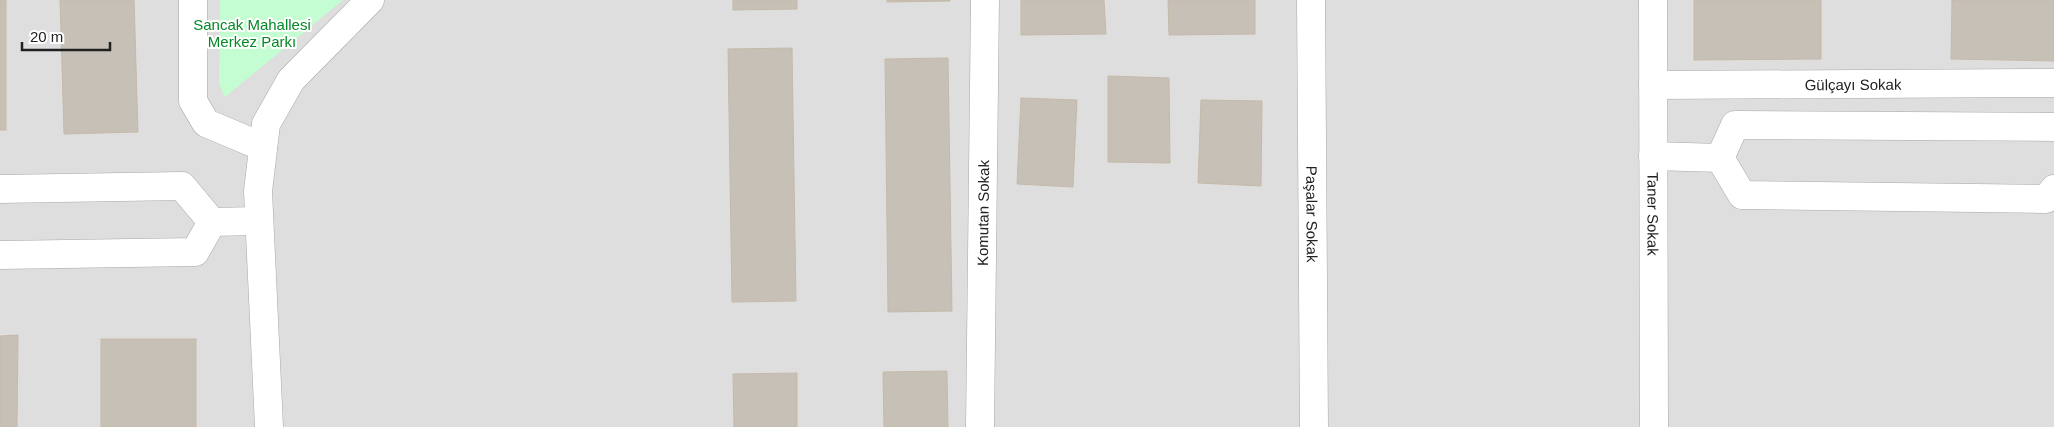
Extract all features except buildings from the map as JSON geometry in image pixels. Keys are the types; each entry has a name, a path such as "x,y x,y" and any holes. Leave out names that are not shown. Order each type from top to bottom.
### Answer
{"street":[{"path":"193,0 193,101 206,123 265,135"},
{"path":"269,427 258,191 265,135 292,80 370,0"},
{"name":"Komutan Sokak","path":"980,427 985,0"},
{"name":"Paşalar Sokak","path":"1311,0 1314,427"},
{"name":"Taner Sokak","path":"1653,0 1654,427"},
{"name":"Gülçayı Sokak","path":"1653,85 2054,83"},
{"path":"1720,158 1736,125 2054,127"},
{"path":"1653,156 1720,158"},
{"path":"1720,158 1742,194 2046,199 2054,189"},
{"path":"0,189 182,186 212,222"},
{"path":"212,222 259,221"},
{"path":"0,255 195,252 212,222"}],"shaded area":[{"path":"0,0 2054,0 2054,427 0,427"}],"green space":[{"name":"Sancak Mahallesi Merkez Parkı","path":"220,0 343,0 225,97 219,84"}]}
